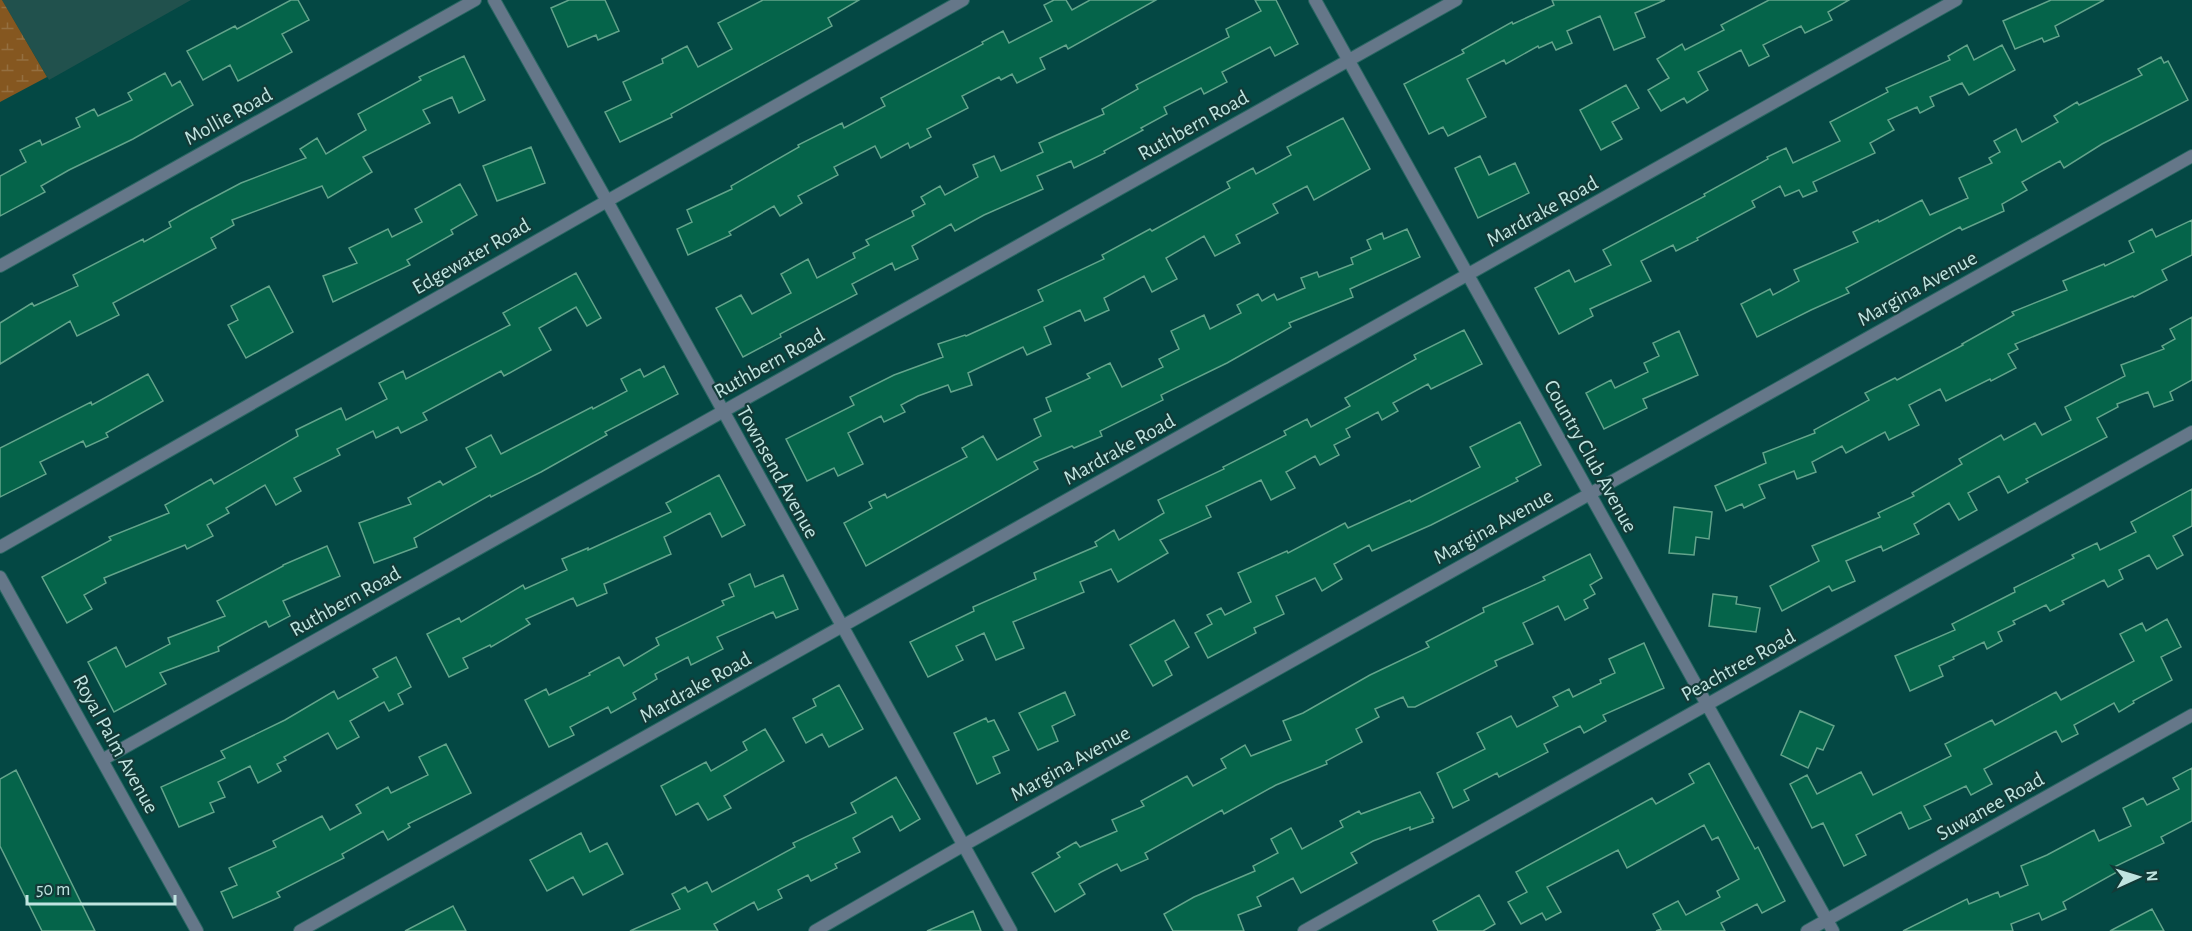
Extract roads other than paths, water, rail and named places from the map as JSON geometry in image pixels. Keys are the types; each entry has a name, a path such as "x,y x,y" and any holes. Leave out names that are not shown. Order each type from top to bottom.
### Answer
{"street":[{"name":"Mollie Road","path":"0,266 475,0"},
{"name":"Townsend Avenue","path":"494,0 1011,931"},
{"name":"Edgewater Road","path":"0,547 963,0"},
{"name":"Country Club Avenue","path":"1315,0 1830,925"},
{"name":"Ruthbern Road","path":"102,760 1456,0"},
{"name":"Mardrake Road","path":"300,931 1956,0"},
{"name":"Margina Avenue","path":"815,931 963,845 2192,156"},
{"name":"Peachtree Road","path":"1304,931 2192,432"},
{"name":"Royal Palm Avenue","path":"0,577 197,931"},
{"name":"Suwanee Road","path":"1807,931 1830,925 2192,715"}]}
